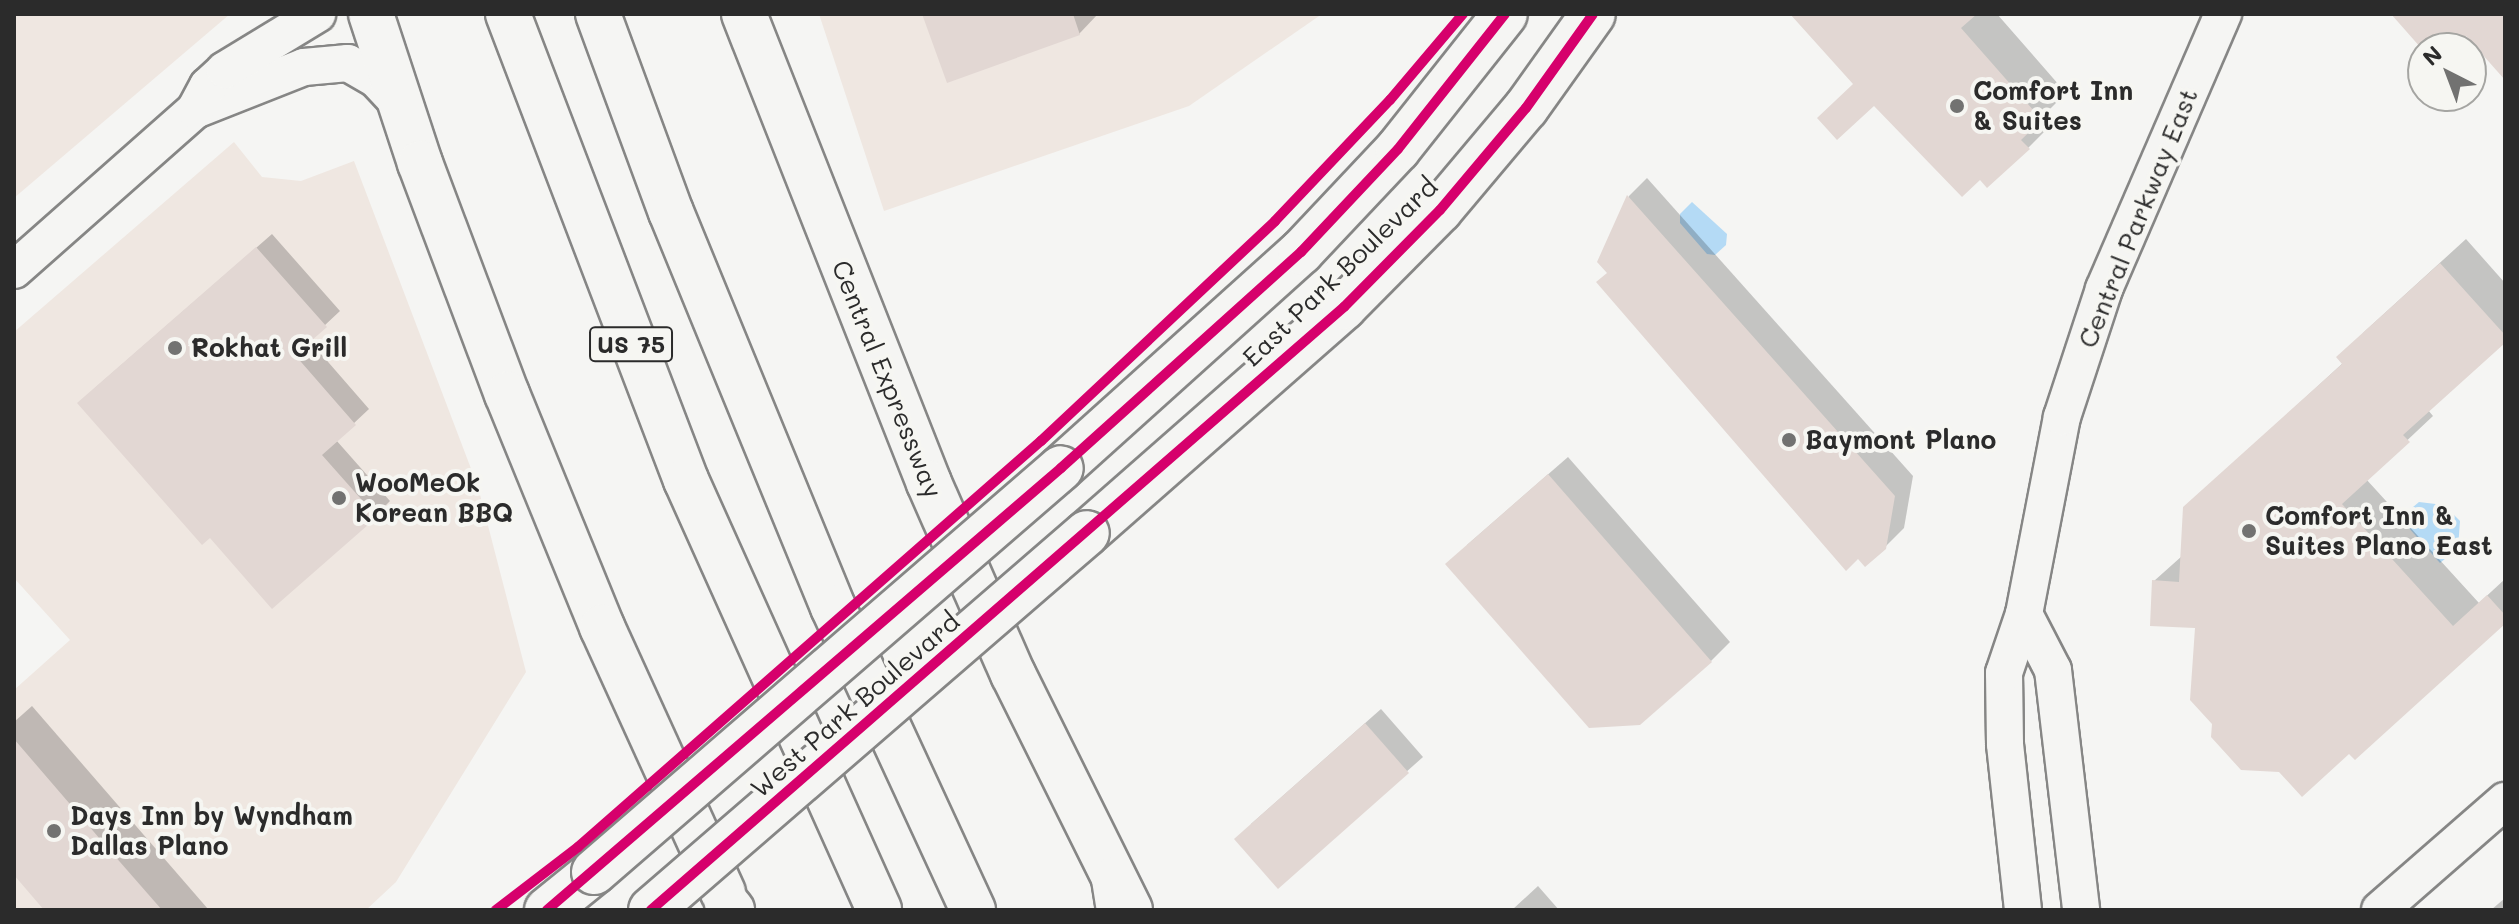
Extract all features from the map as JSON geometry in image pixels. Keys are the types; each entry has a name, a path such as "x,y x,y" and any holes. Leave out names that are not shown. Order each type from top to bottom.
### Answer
{"main road":[{"path":"371,14 401,106 554,511 730,908"},
{"name":"US 75","path":"508,14 652,398 767,669 879,910"},
{"path":"598,14 671,212 827,593 973,910"},
{"name":"Central Expressway","path":"744,14 929,483 1013,674 1121,900"},
{"name":"East Park Boulevard","path":"1061,468 1301,252 1398,149 1505,14"},
{"name":"East Park Boulevard","path":"1087,533 1344,307 1440,210 1526,108 1593,14"},
{"name":"West Park Boulevard","path":"547,910 1061,468"},
{"name":"West Park Boulevard","path":"651,910 1087,533"}],"street":[{"path":"195,110 208,86 247,53 317,14"},
{"name":"Central Parkway East","path":"2023,910 2005,744 2004,673 2024,614 2062,417 2104,289 2223,14"},
{"path":"14,270 195,110 304,67 337,63 348,63 376,79 401,106"},
{"path":"2024,614 2053,670 2081,910"},
{"path":"2380,910 2505,801"}],"shaded area":[{"path":"14,14 230,14 14,198"},
{"path":"819,14 1322,14 1189,106 884,211"},
{"path":"234,142 262,177 301,181 354,161 478,487 526,672 396,882 366,910 14,910 14,690 70,640 14,578 14,332"}],"water":[{"path":"1692,202 1727,234 1726,245 1715,255 1707,254 1680,223 1680,214"},
{"path":"2419,502 2444,505 2460,521 2458,548 2440,563 2400,518"}],"building":[{"path":"922,14 1073,14 1080,35 947,83"},
{"name":"Comfort Inn & Suites","path":"1790,14 1977,14 1961,28 2042,120 2021,140 2030,149 1987,188 1980,180 1962,197 1874,106 1837,140 1817,118 1853,84"},
{"path":"2391,14 2505,14 2505,80 2487,60 2487,32 2407,32"},
{"name":"Baymont Plano","path":"1627,195 1895,496 1886,549 1865,567 1858,559 1846,571 1596,282 1607,273 1597,262"},
{"path":"256,247 327,327 295,355 356,425 322,455 377,517 272,609 210,538 202,545 77,403"},
{"name":"Comfort Inn & Suites Plano East","path":"2440,263 2505,335 2505,343 2403,435 2410,442 2342,504 2453,626 2487,595 2505,615 2505,624 2355,760 2349,754 2302,797 2279,772 2241,770 2211,737 2212,724 2190,700 2195,628 2150,626 2152,580 2179,582 2183,507 2342,364 2336,357"},
{"path":"1548,474 1712,662 1640,725 1589,728 1445,564"},
{"path":"1365,723 1409,773 1278,889 1234,839"},
{"name":"Days Inn by Wyndham Dallas Plano","path":"14,739 162,910 44,910 14,875"}],"cycle path":[{"path":"496,910 578,847 1041,441 1275,221 1390,100 1463,14"},
{"path":"547,910 1061,468 1301,252 1398,149 1505,14"},
{"path":"651,910 1344,307 1440,210 1526,108 1593,14"}],"place":[{"name":"Comfort Inn & Suites","path":"1957,106"},
{"name":"Rokhat Grill","path":"175,348"},
{"name":"Baymont Plano","path":"1789,440"},
{"name":"WooMeOk Korean BBQ","path":"339,498"},
{"name":"Comfort Inn & Suites Plano East","path":"2249,531"},
{"name":"Days Inn by Wyndham Dallas Plano","path":"54,831"}]}
